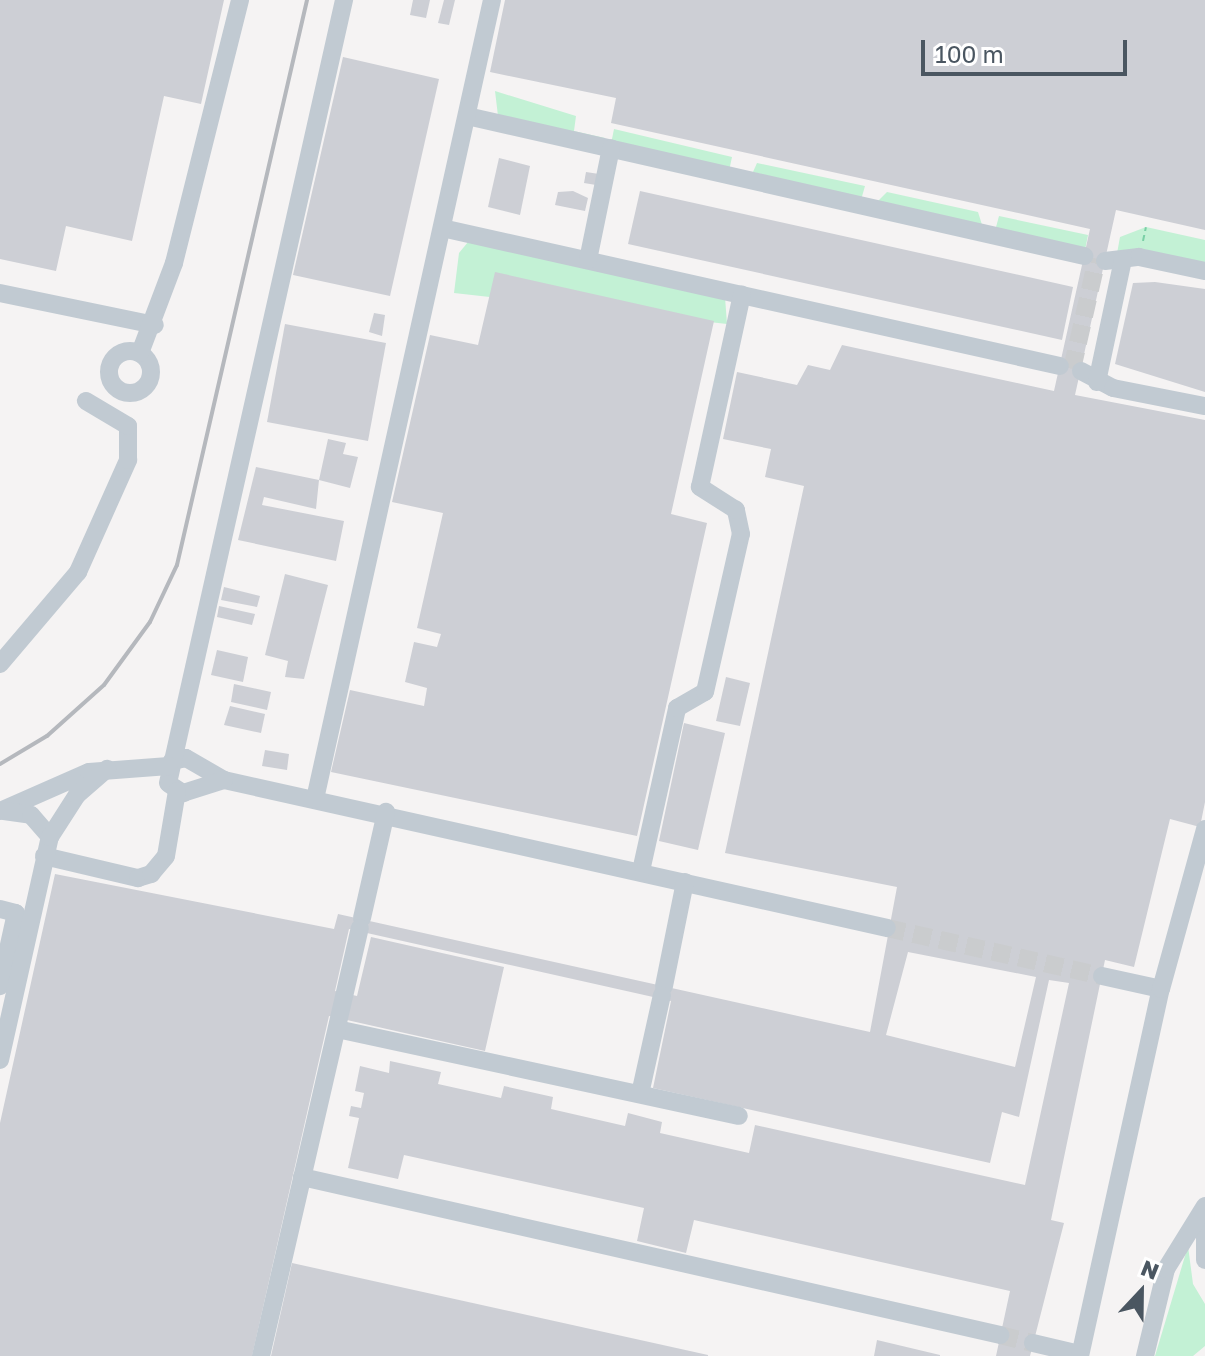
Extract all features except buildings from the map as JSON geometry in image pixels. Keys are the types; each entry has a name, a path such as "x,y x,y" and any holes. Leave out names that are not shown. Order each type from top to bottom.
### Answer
{"street":[{"path":"140,353 155,325 240,0"},
{"path":"44,856 138,878 151,874 166,856 182,732 344,0"},
{"path":"315,799 492,0"},
{"path":"467,116 1084,256"},
{"path":"588,260 611,148"},
{"path":"442,228 1060,366"},
{"path":"1097,382 1122,258 1205,271"},
{"path":"0,293 155,325"},
{"path":"641,871 677,708 705,692 741,534 736,510 700,487 742,295"},
{"path":"1081,371 1097,382 1205,406"},
{"path":"0,664 78,572 128,460 128,426 86,401"},
{"path":"0,1060 50,837 77,795 107,769"},
{"path":"0,811 107,769 178,771 386,812 887,928"},
{"path":"178,771 197,787 224,780"},
{"path":"0,811 31,815 50,837"},
{"path":"261,1356 386,812"},
{"path":"1033,1343 1080,1355 1161,989 1205,829"},
{"path":"640,1094 685,882"},
{"path":"0,909 16,913 0,986"},
{"path":"1102,976 1161,989"},
{"path":"337,1029 571,1071 640,1094 739,1116"},
{"path":"302,1177 1000,1335"},
{"path":"1145,1356 1166,1269 1205,1206"},
{"path":"1205,1224 1205,1260"}],"path":[{"path":"1122,258 1146,227"}],"green space":[{"path":"495,91 576,116 574,131 605,138 603,143 498,116"},
{"path":"614,129 732,157 729,171 611,144"},
{"path":"757,163 865,186 861,200 753,172"},
{"path":"887,192 978,212 983,228 875,204"},
{"path":"999,216 1088,235 1085,250 995,231"},
{"path":"1146,227 1205,240 1205,267 1116,259 1120,237"},
{"path":"468,242 725,297 727,324 454,293 459,253"},
{"path":"1188,1246 1193,1284 1205,1304 1205,1346 1193,1356 1155,1356"}],"tunnel":[{"path":"1072,369 1097,259"},
{"path":"887,928 1102,976"},
{"path":"1000,1335 1033,1343"}],"railway":[{"path":"0,764 47,736 104,685 150,622 177,565 307,0"}]}
